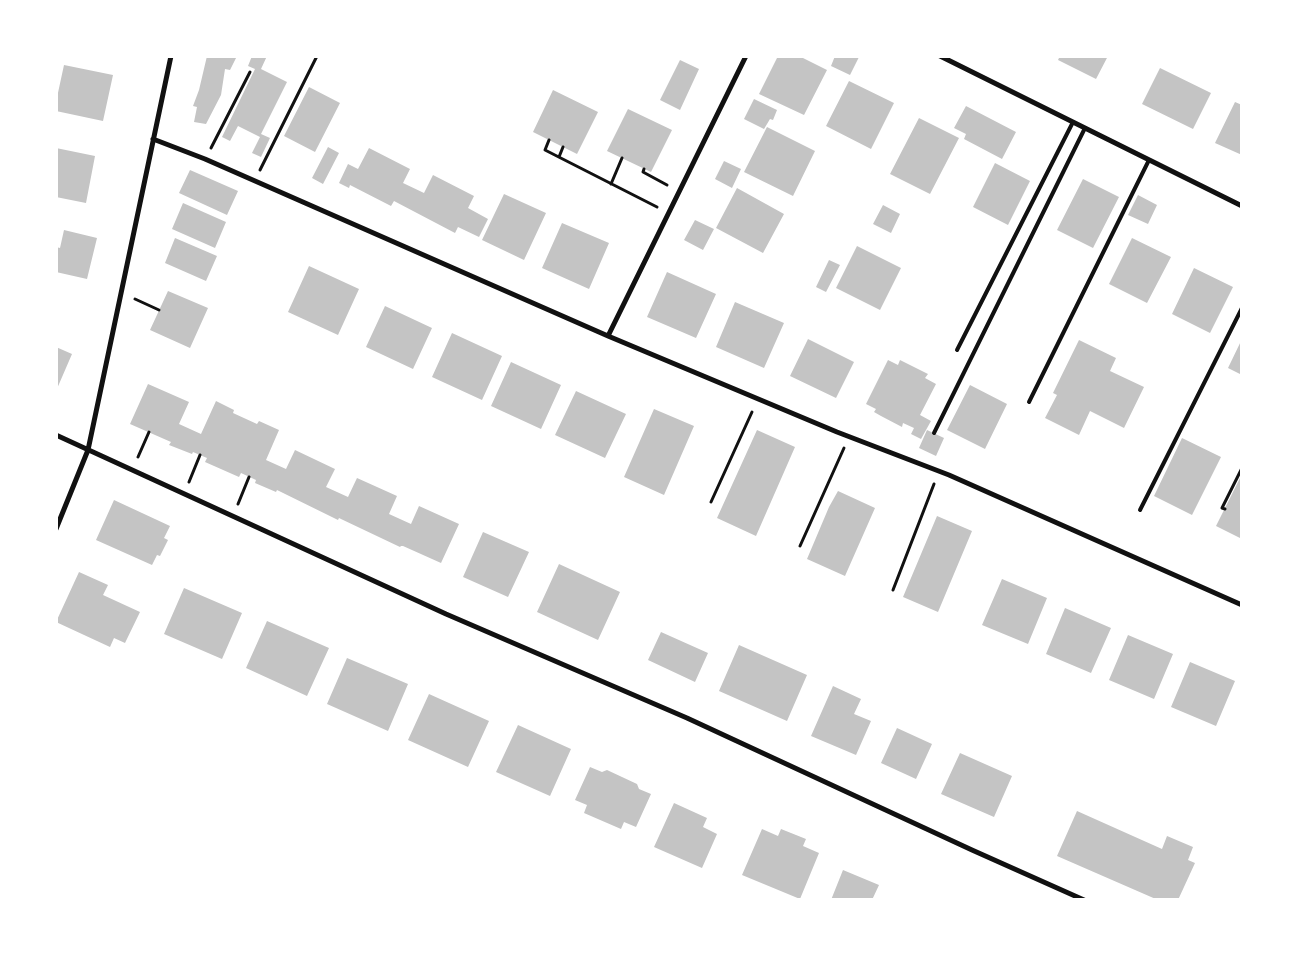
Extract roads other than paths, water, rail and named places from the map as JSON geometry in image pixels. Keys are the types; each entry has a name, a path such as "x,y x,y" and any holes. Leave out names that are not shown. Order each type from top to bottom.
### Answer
{"street":[{"path":"56,529 88,450 171,56"},
{"path":"608,336 746,56"},
{"path":"940,56 1242,206"},
{"path":"153,139 255,181 608,336 849,436 939,471 1242,605"},
{"path":"56,436 446,614 687,718 1084,900"}],"lane":[{"path":"957,350 1074,122"},
{"path":"934,433 1085,128"},
{"path":"1030,402 1149,160"},
{"path":"1140,510 1242,308"}]}
